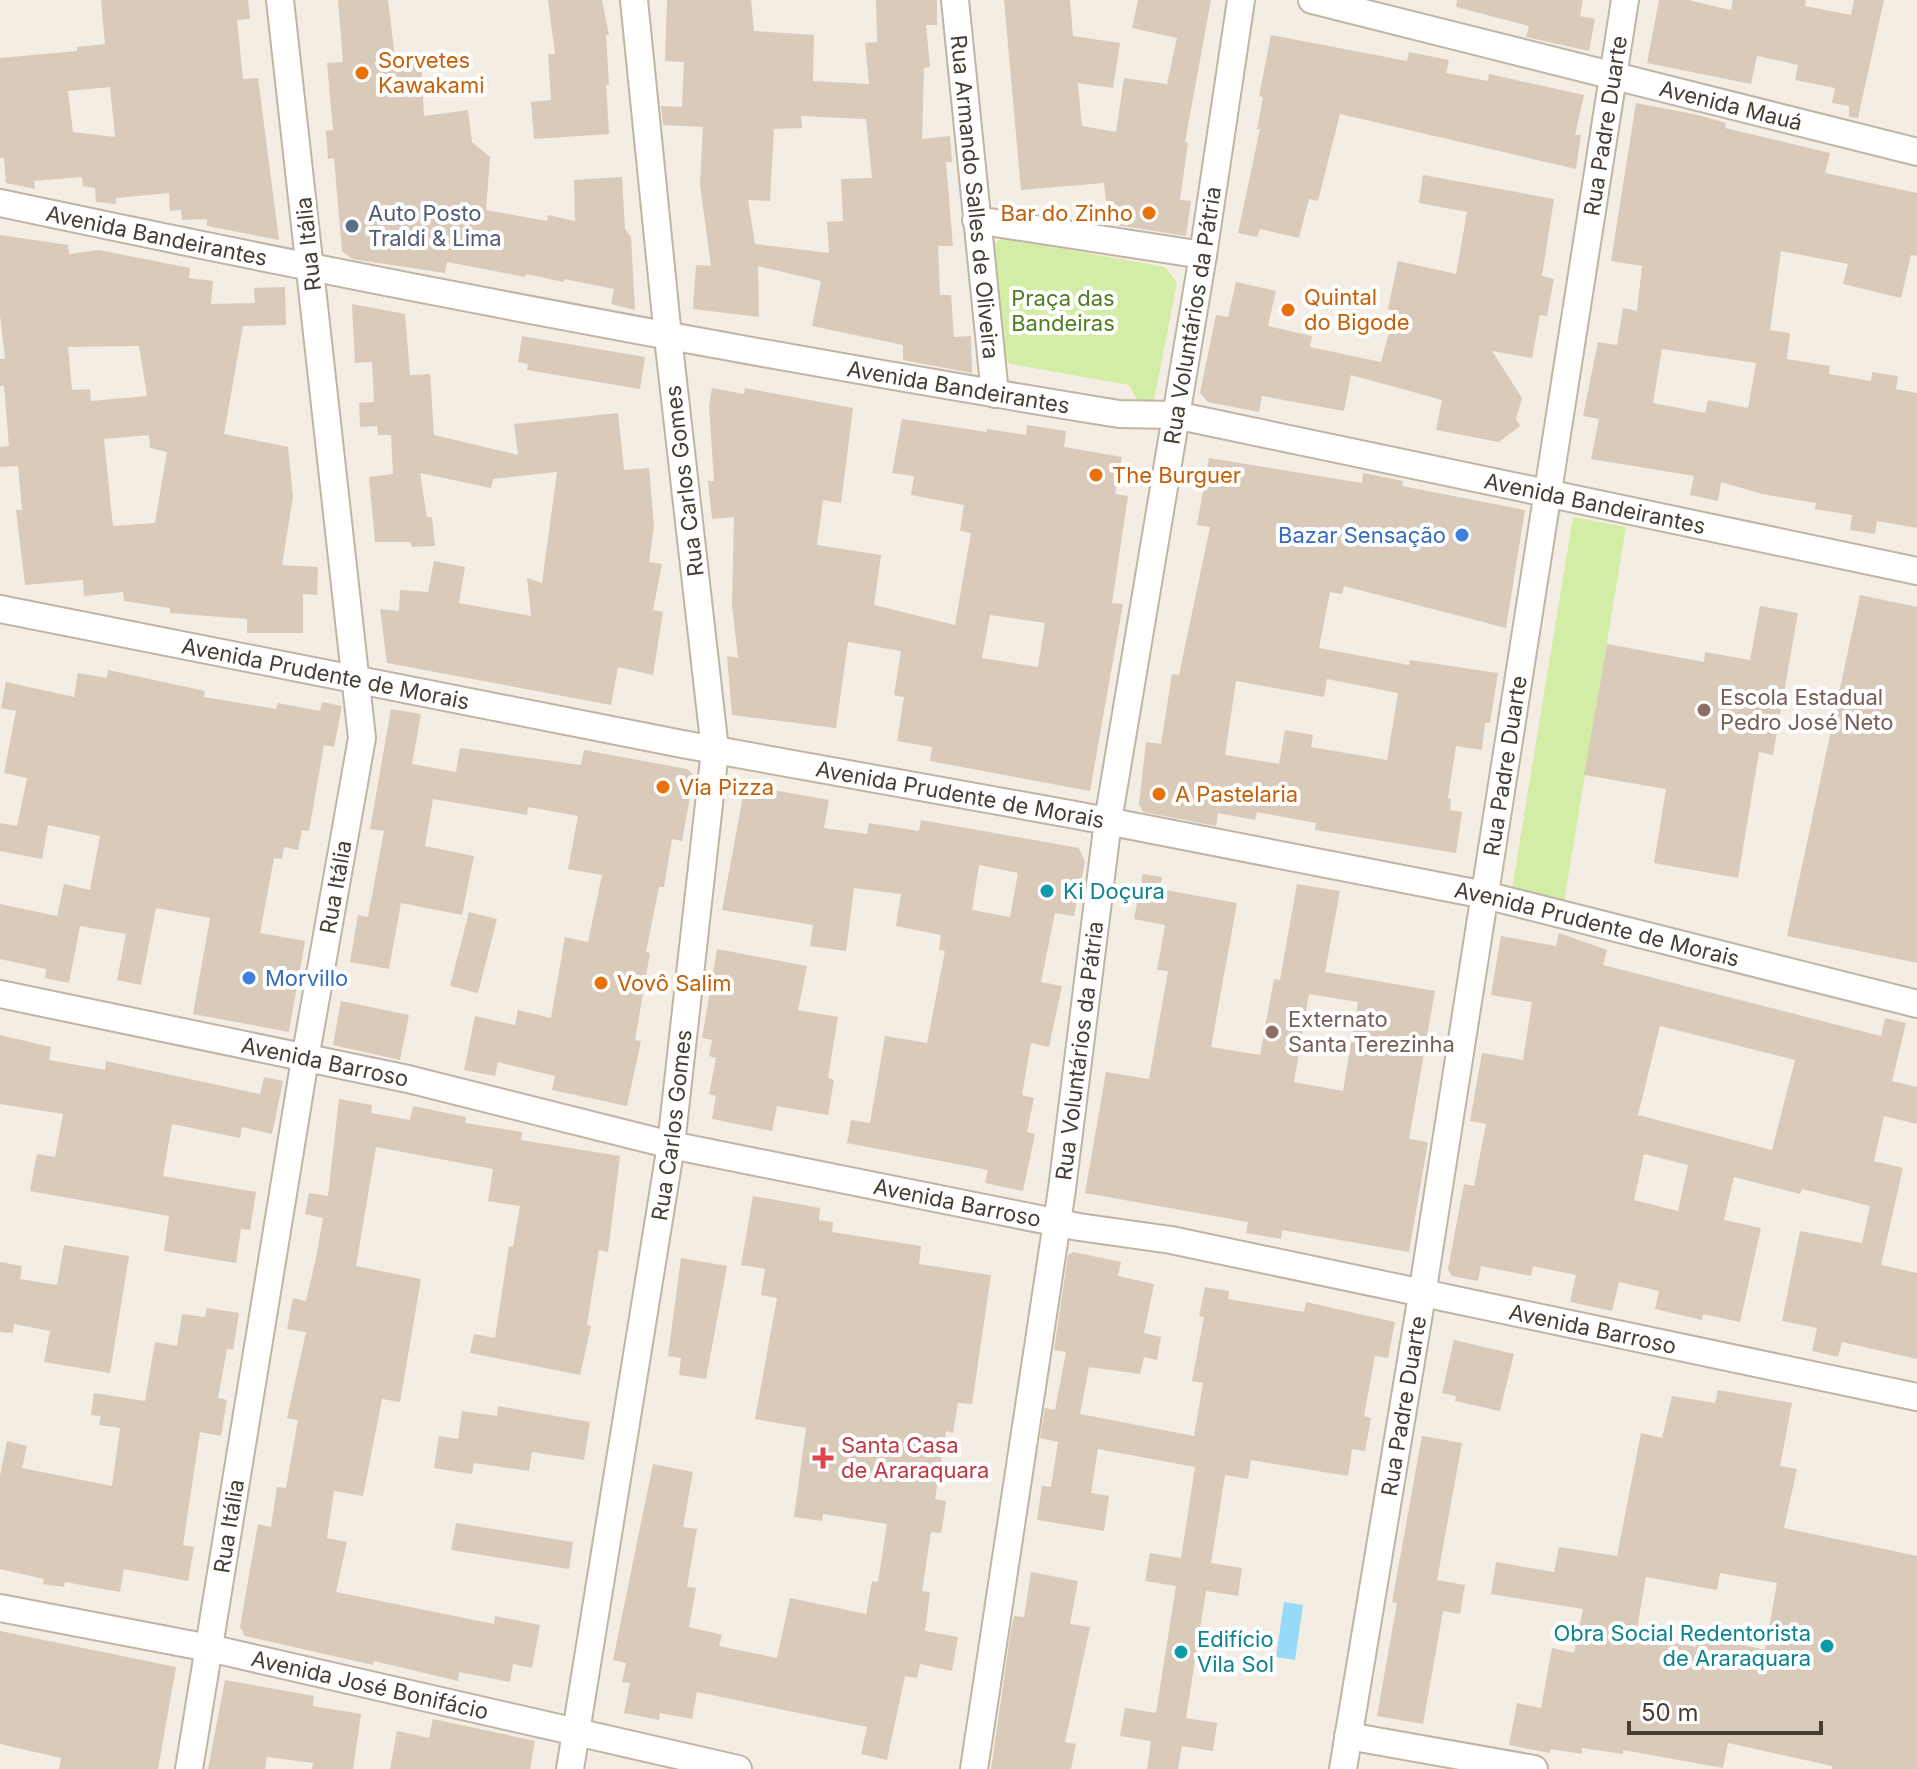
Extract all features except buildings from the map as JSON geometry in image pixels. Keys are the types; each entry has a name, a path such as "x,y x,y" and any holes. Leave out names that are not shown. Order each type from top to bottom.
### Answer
{"street":[{"name":"Rua Itália","path":"189,1769 305,1059 362,738 280,0"},
{"name":"Rua Carlos Gomes","path":"570,1769 671,1145 715,750 634,0"},
{"name":"Rua Armando Salles de Oliveira","path":"955,0 995,394"},
{"name":"Rua Voluntários da Pátria","path":"974,1769 1056,1222 1108,821 1203,255 1241,0"},
{"name":"Avenida Mauá","path":"1312,0 1917,152"},
{"name":"Rua Padre Duarte","path":"1343,1769 1422,1295 1625,0"},
{"name":"Avenida Bandeirantes","path":"0,203 310,269 668,337 1119,414 1175,415 1917,571"},
{"path":"976,220 1203,255"},
{"name":"Avenida Prudente de Morais","path":"0,609 715,750 1108,821 1485,895 1917,1004"},
{"name":"Avenida Barroso","path":"0,994 408,1079 671,1145 1056,1222 1171,1240 1917,1397"},
{"name":"Avenida José Bonifácio","path":"0,1608 209,1648 738,1769"},
{"path":"1348,1736 1534,1769"}],"green space":[{"name":"Praça das Bandeiras","path":"1003,238 1165,267 1177,283 1154,400 1138,402 1129,385 1011,364 1001,355 990,246"},
{"path":"1573,517 1626,527 1564,902 1512,889"}],"water":[{"path":"1284,1602 1303,1605 1295,1660 1276,1657"}],"place":[{"name":"Sorvetes Kawakami","path":"362,73"},
{"name":"Bar do Zinho","path":"1149,213"},
{"name":"Auto Posto Traldi & Lima","path":"352,226"},
{"name":"Quintal do Bigode","path":"1288,310"},
{"name":"The Burguer","path":"1096,475"},
{"name":"Bazar Sensação","path":"1462,535"},
{"name":"Escola Estadual Pedro José Neto","path":"1704,710"},
{"name":"Via Pizza","path":"663,787"},
{"name":"A Pastelaria","path":"1159,794"},
{"name":"Ki Doçura","path":"1047,891"},
{"name":"Morvillo","path":"249,978"},
{"name":"Vovô Salim","path":"601,983"},
{"name":"Externato Santa Terezinha","path":"1272,1032"},
{"name":"Santa Casa de Araraquara","path":"823,1458"},
{"name":"Obra Social Redentorista de Araraquara","path":"1827,1646"},
{"name":"Edifício Vila Sol","path":"1181,1652"}]}
